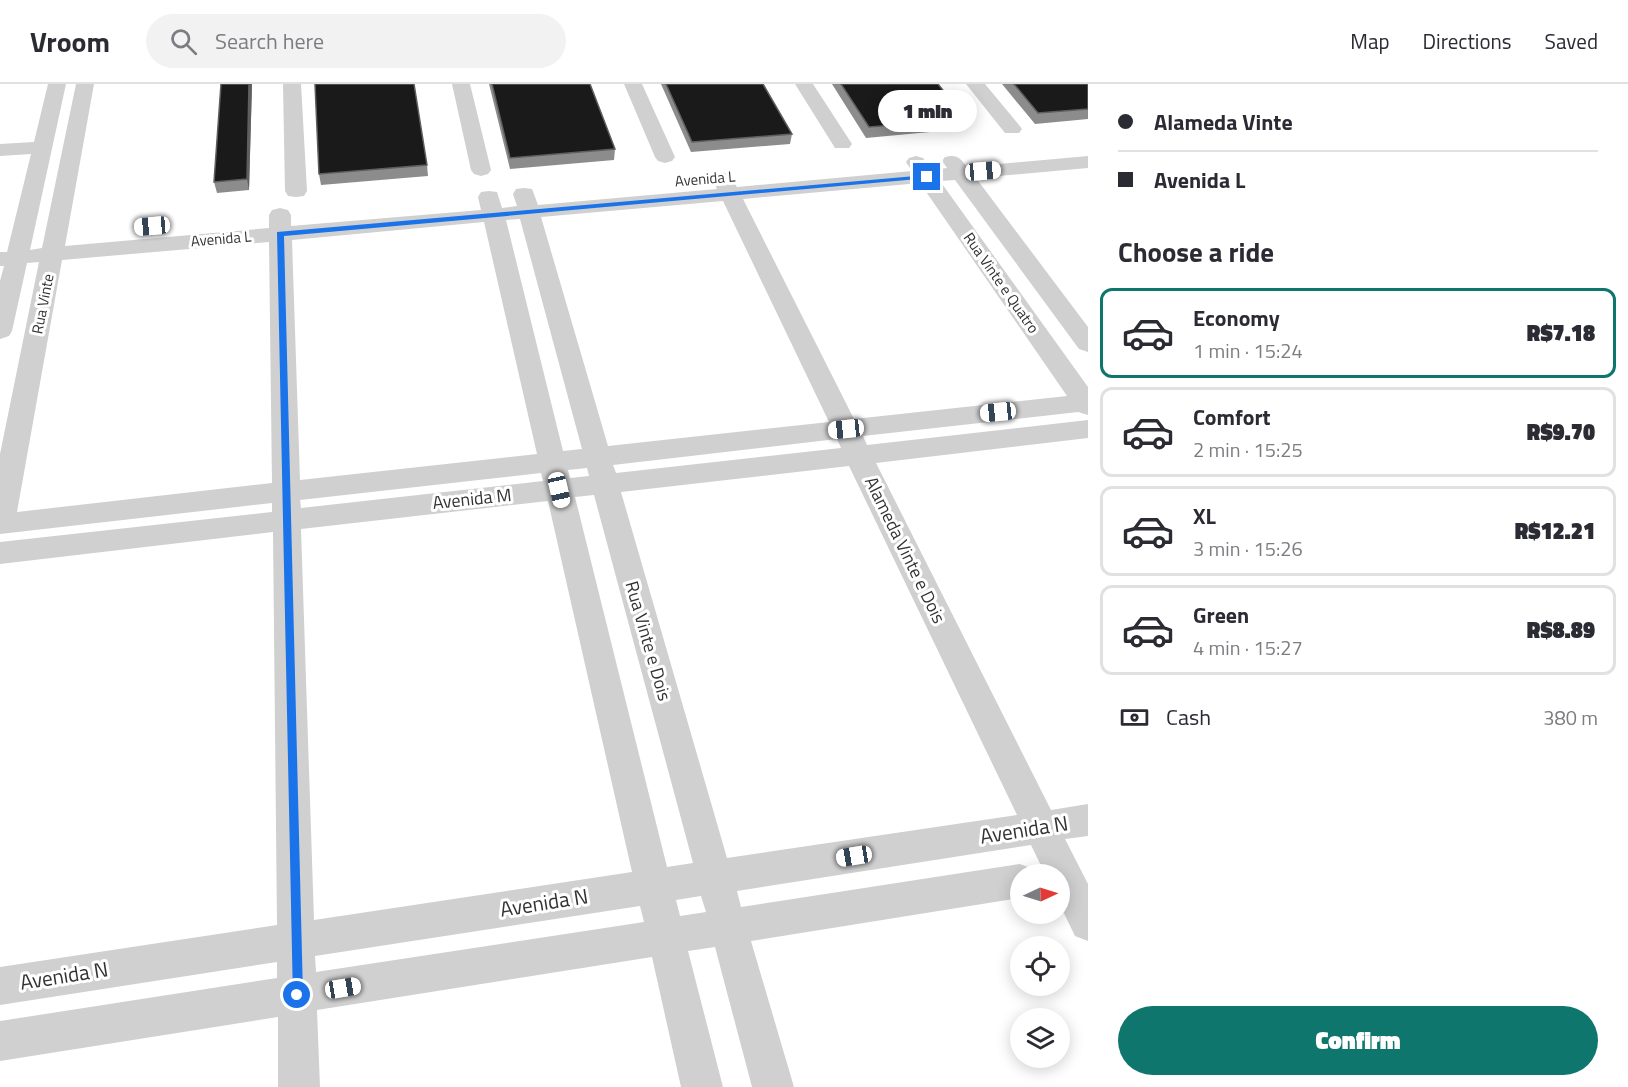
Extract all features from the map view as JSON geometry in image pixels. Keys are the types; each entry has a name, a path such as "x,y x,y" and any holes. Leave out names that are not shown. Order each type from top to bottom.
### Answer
{"street":[{"name":"Rua Vinte","path":"0,331 10,248 43,147 57,84"},
{"name":"Rua Vinte","path":"0,524 85,84"},
{"path":"292,84 285,213 286,506 299,1087"},
{"path":"461,84 702,1087"},
{"path":"633,84 664,157"},
{"path":"804,84 842,144"},
{"path":"975,84 1012,129"},
{"name":"Avenida L","path":"955,165 1088,145"},
{"path":"0,150 43,147"},
{"name":"Avenida L","path":"10,248 285,213 488,194 527,203 955,165 1088,162"},
{"name":"Rua Vinte e Quatro","path":"955,165 1088,344"},
{"name":"Rua Vinte e Quatro","path":"920,168 1087,410"},
{"name":"Alameda Vinte e Dois","path":"727,186 1041,827 1064,864"},
{"name":"Rua Vinte e Dois","path":"527,203 773,1087"},
{"name":"Avenida M","path":"601,471 846,429 1087,410"},
{"name":"Avenida M","path":"0,524 286,506 601,471 858,455 1087,410"},
{"name":"Avenida M","path":"0,554 286,506"},
{"name":"Avenida N","path":"0,986 1088,820"},
{"name":"Alameda Vinte e Dois","path":"1070,873 1088,923"},
{"path":"0,1041 1010,883"}],"building":[{"path":"221,84 249,84 247,179 214,182"},
{"path":"315,84 414,84 427,165 319,174"},
{"path":"492,84 590,84 615,149 510,158"},
{"path":"666,84 763,84 792,134 692,142"},
{"path":"841,84 938,84 966,119 869,127"},
{"path":"1014,84 1088,84 1088,109 1038,113"}],"route":[{"path":"297,995 280,234 927,177"}]}
